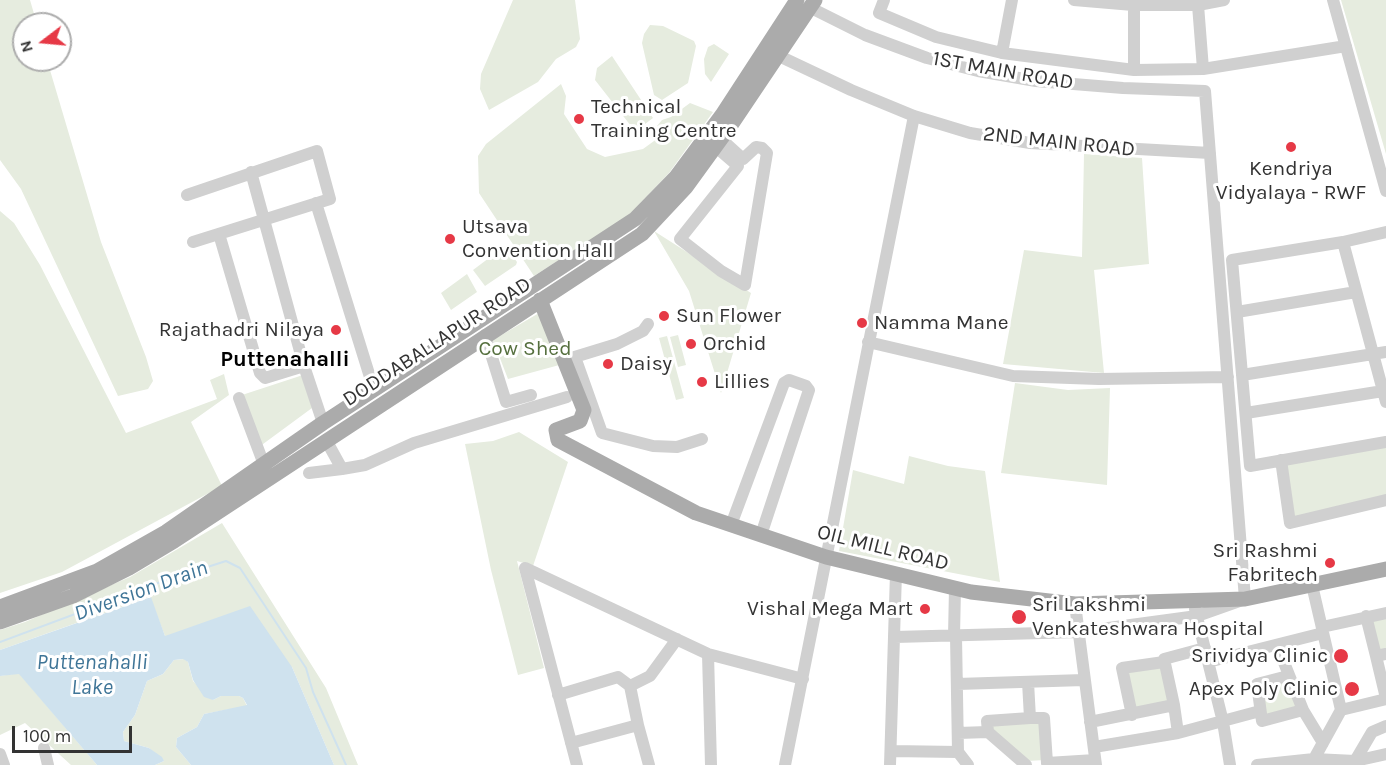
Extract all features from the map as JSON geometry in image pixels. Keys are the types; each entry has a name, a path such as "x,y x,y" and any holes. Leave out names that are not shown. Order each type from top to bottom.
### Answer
{"main road":[{"name":"DODDABALLAPUR ROAD","path":"267,471 326,440 642,234 686,187 718,143 730,115 797,0"},
{"name":"DODDABALLAPUR ROAD","path":"0,621 49,598 129,568 223,510 323,423 635,219 676,177 779,56 813,4"},
{"path":"540,300 569,358 589,410"},
{"name":"OIL MILL ROAD","path":"589,410 580,421 558,428 555,432 556,439 696,513 826,557 955,588 1075,603 1195,609 1386,569"},
{"name":"DODDABALLAPUR ROAD","path":"0,607 49,598"}],"street":[{"path":"884,0 879,13 936,37 1002,53 1134,70 1203,69 1346,46"},
{"path":"1002,53 1012,0"},
{"path":"1074,0 1198,5 1218,1"},
{"path":"1333,0 1386,191"},
{"path":"1133,3 1134,70"},
{"name":"1ST MAIN ROAD","path":"813,4 865,35 927,58 978,71 1036,81 1123,88 1205,91 1210,153"},
{"path":"1198,5 1203,69"},
{"name":"2ND MAIN ROAD","path":"779,56 851,90 914,116 970,133 1030,143 1133,151 1210,153"},
{"path":"785,765 914,116"},
{"path":"718,143 740,163"},
{"path":"756,147 762,148 767,153 745,285 721,271 680,239 740,163 756,147"},
{"path":"188,195 317,151 330,199 193,242"},
{"path":"1210,153 1245,599"},
{"path":"251,172 304,366 323,423"},
{"path":"316,203 374,390"},
{"path":"1386,232 1343,242 1232,260 1250,466 1386,442"},
{"path":"219,234 260,373 265,378 304,366"},
{"path":"1246,413 1385,397 1380,354 1356,292 1343,242"},
{"path":"1237,312 1356,292"},
{"path":"569,358 617,344 643,331 648,324"},
{"path":"485,335 506,402 531,395"},
{"path":"868,342 1013,375 1099,379 1228,377"},
{"path":"1242,375 1380,354"},
{"path":"731,525 784,383 789,380 806,386 809,390 761,535"},
{"path":"309,473 365,465 414,442 567,397"},
{"path":"239,398 267,471"},
{"path":"589,410 602,433 653,446 677,447 702,439"},
{"path":"326,440 342,469"},
{"path":"1281,460 1290,523 1386,500"},
{"path":"577,765 525,568 708,654 803,678"},
{"path":"890,765 896,573"},
{"path":"1312,585 1341,711 1315,762"},
{"path":"955,588 958,753 968,765"},
{"path":"1075,603 1095,757"},
{"path":"895,637 1079,632 1195,609 1230,765"},
{"path":"1208,662 1277,645 1366,616 1386,613"},
{"path":"1341,711 1386,698 1381,655 1366,616"},
{"path":"630,686 651,676 676,639"},
{"path":"1277,645 1288,676 1323,743"},
{"path":"1132,715 1122,668 1164,662 1164,659 1205,648"},
{"path":"708,654 711,765"},
{"path":"1164,662 1178,733"},
{"path":"1288,676 1257,684 1262,722 1304,710"},
{"path":"558,695 618,677 630,686 649,765"},
{"path":"957,684 1084,680"},
{"path":"1028,682 1030,718"},
{"path":"1090,722 1174,705"},
{"path":"958,733 988,732 1026,764 1047,763 1095,757 1260,711"},
{"path":"988,732 987,721 1044,718 1047,763"},
{"path":"571,743 638,725"},
{"path":"1355,761 1372,732 1386,726"},
{"path":"44,748 48,765"},
{"path":"891,751 958,753"},
{"path":"932,765 933,752"},
{"path":"0,754 4,765"},
{"path":"1257,765 1355,761 1386,754"}],"green space":[{"path":"0,0 30,0 34,12 12,12 12,72 51,72 101,242 146,357 153,381 148,389 118,396 21,189 0,160"},
{"path":"513,0 575,0 580,39 576,47 556,59 538,82 489,110 480,89 481,74"},
{"path":"1341,0 1386,0 1386,154"},
{"path":"650,25 663,26 694,41 696,46 688,83 662,100 654,95 642,43 644,34"},
{"path":"714,44 729,54 711,82 705,74 704,59 708,47"},
{"path":"612,56 653,118 641,127 631,126 595,80 597,68"},
{"path":"561,84 566,96 564,114 587,149 605,157 643,149 665,133 657,126 662,120 671,117 690,103 713,112 669,173 629,215 534,276 479,193 478,156 486,144"},
{"path":"1084,154 1142,158 1149,264 1094,270 1104,373 1003,364 1024,250 1082,257"},
{"path":"0,211 14,223 40,265 126,433 217,399 210,380 224,374 229,395 191,422 222,486 62,572 0,593"},
{"path":"654,231 751,293 721,393 689,291"},
{"path":"505,246 517,262 516,265 485,286 473,270"},
{"path":"467,274 477,292 451,310 441,293"},
{"name":"Cow Shed","path":"539,313 563,364 508,379 493,340"},
{"path":"678,335 686,365 678,367 670,337"},
{"path":"667,336 684,398 676,400 659,338"},
{"path":"303,375 312,408 259,447 242,395"},
{"path":"1015,383 1068,390 1110,388 1107,485 1001,473"},
{"path":"519,432 568,462 533,566 517,561 544,668 518,675 491,570 465,444 493,441"},
{"path":"1386,442 1386,500 1290,523 1281,460"},
{"path":"909,456 948,466 985,471 1000,582 839,551 853,470 904,484"},
{"path":"222,523 326,688 358,765 334,765 292,667 165,636 150,597 0,650 0,630 25,622 130,577"},
{"path":"1386,614 1386,653 1377,654 1367,618"},
{"path":"184,659 188,662 193,681 213,700 221,696 239,696 243,698 247,706 204,714 197,727 177,738 176,747 191,765 155,765 164,761 149,748 124,741 123,732 135,715 147,681 163,674 174,660"},
{"path":"1163,664 1172,702 1134,711 1126,669"},
{"path":"19,673 97,765 71,765 25,723 0,735 0,676"},
{"path":"1286,679 1298,709 1263,717 1260,686"},
{"path":"1042,720 1045,760 1027,761 991,732 990,723"}],"water":[{"name":"Puttenahalli Lake","path":"151,597 165,636 250,606 292,667 334,765 191,765 176,747 177,738 197,727 204,714 247,705 239,696 221,696 213,700 204,697 193,680 188,662 183,659 174,660 163,674 147,681 135,715 123,732 124,741 149,748 162,757 164,761 155,765 97,765 19,674 0,676 0,650"}],"waterway":[{"name":"Diversion Drain","path":"0,642 158,583 226,561 240,568 306,668 313,692 346,765"}],"place":[{"name":"Technical Training Centre","path":"579,119"},
{"name":"Kendriya Vidyalaya - RWF","path":"1291,147"},
{"name":"Utsava Convention Hall","path":"450,239"},
{"name":"Sun Flower","path":"664,316"},
{"name":"Namma Mane","path":"862,323"},
{"name":"Rajathadri Nilaya","path":"336,330"},
{"name":"Orchid","path":"691,344"},
{"name":"Daisy","path":"608,364"},
{"name":"Lillies","path":"702,382"},
{"name":"Sri Rashmi Fabritech","path":"1330,563"},
{"name":"Vishal Mega Mart","path":"925,609"},
{"name":"Sri Lakshmi Venkateshwara Hospital","path":"1019,617"},
{"name":"Srividya Clinic","path":"1341,656"},
{"name":"Apex Poly Clinic","path":"1352,689"}],"district":[{"name":"Puttenahalli","path":"285,360"}]}
